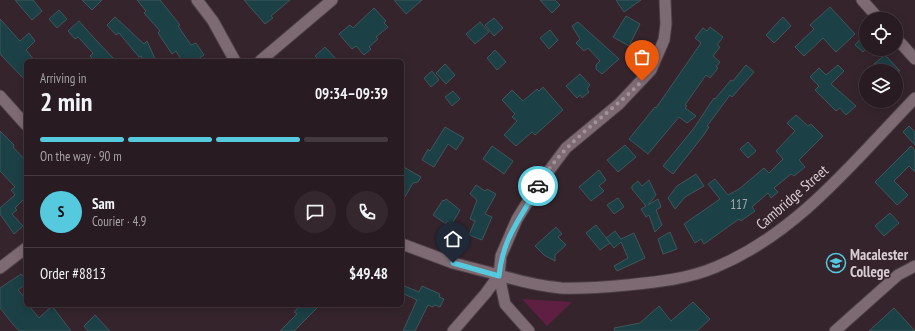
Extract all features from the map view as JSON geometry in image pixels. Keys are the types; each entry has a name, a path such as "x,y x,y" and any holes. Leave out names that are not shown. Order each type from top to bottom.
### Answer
{"street":[{"path":"197,0 224,39 234,59"},
{"path":"262,59 332,0"},
{"path":"529,331 504,304 499,276 501,256 507,240 539,184 566,148 619,104 651,70 664,40 666,24 665,0"},
{"path":"862,0 873,12"},
{"path":"903,46 915,59"},
{"path":"0,96 24,123"},
{"name":"Cambridge Street","path":"404,245 453,263 499,276 527,283 554,287 591,288 683,278 716,267 770,239 792,222 812,204 915,98"},
{"path":"0,268 24,250"},
{"path":"835,331 898,275 915,266"},
{"path":"453,331 499,276"}],"shaded area":[{"path":"522,299 572,302 547,326"}],"building":[{"path":"15,0 33,0 42,11 32,20"},
{"path":"82,0 102,0 92,10"},
{"path":"137,0 160,0 180,25 178,26 191,45 196,43 204,55 198,59 181,59 176,51 172,54 158,33 160,31 144,13 146,11"},
{"path":"244,0 290,0 271,16 273,18 265,24"},
{"path":"394,0 422,0 406,14"},
{"path":"540,0 555,0 560,5 552,13"},
{"path":"616,0 641,0 624,12"},
{"path":"830,7 855,34 836,52 823,38 804,56 795,47 814,29 810,25"},
{"path":"374,8 386,21 384,23 388,27 376,37 378,39 369,47 371,49 364,55 356,46 352,49 339,34 350,25 353,28"},
{"path":"59,10 67,19 57,28 49,19"},
{"path":"626,16 640,24 629,46 613,37"},
{"path":"115,17 144,44 147,41 155,59 143,59 141,56 139,57 119,33 116,35 107,25"},
{"path":"783,17 791,26 774,43 766,35"},
{"path":"494,18 503,28 494,36 485,25"},
{"path":"0,19 20,41 29,33 35,41 26,50 33,59 24,59 24,79 0,54"},
{"path":"79,21 114,59 93,59 90,56 93,53 78,37 75,39 68,31"},
{"path":"480,22 489,32 475,44 466,34"},
{"path":"578,22 619,59 602,74 596,69 596,65 600,61 588,48 584,51 576,43 580,39 572,26"},
{"path":"710,27 723,37 717,45 720,47 713,56 720,62 716,67 718,68 710,78 706,75 685,105 687,106 685,108 696,116 687,123 679,117 648,154 629,139 655,107 656,108 701,43 695,38 703,28 707,31"},
{"path":"550,30 558,40 549,49 540,38"},
{"path":"859,40 859,48 855,45"},
{"path":"325,47 336,59 318,59 315,56"},
{"path":"495,50 506,62 497,70 487,58"},
{"path":"884,56 886,56 893,64 874,64"},
{"path":"445,64 455,75 446,84 436,73"},
{"path":"746,65 754,72 732,97 730,95 707,126 709,127 703,136 673,174 663,166 694,128 714,98 715,99 731,80 733,81"},
{"path":"838,65 844,71 831,84 856,106 846,115 840,108 836,111 815,90 819,86 810,77 819,68 826,75"},
{"path":"432,71 439,80 431,87 424,78"},
{"path":"580,74 590,85 587,89 589,92 582,98 580,95 577,98 566,86"},
{"path":"543,87 563,110 535,135 532,132 516,146 504,135 517,121 512,117 515,114 502,100 512,90 523,101 537,89 539,91"},
{"path":"453,91 460,99 452,106 445,97"},
{"path":"796,115 808,126 811,124 823,136 799,160 805,167 794,176 791,174 774,188 778,192 771,198 768,193 752,207 755,211 741,221 739,219 704,244 701,239 695,243 684,224 720,199 708,184 715,179 728,195 739,189 764,168 769,173 783,159 776,151 795,131 787,123"},
{"path":"909,126 915,132 915,145 903,132"},
{"path":"445,127 464,138 456,150 448,144 434,167 422,160 428,149 430,151"},
{"path":"0,131 14,145 13,147 24,159 24,199 15,208 17,210 12,214 23,226 14,234 0,214 0,208 15,195 11,190 15,187 0,171"},
{"path":"748,142 756,151 748,158 740,149"},
{"path":"625,145 636,157 618,172 607,160"},
{"path":"492,146 513,161 504,174 483,159"},
{"path":"911,146 915,150 915,172 909,166 894,181 908,195 897,205 875,182"},
{"path":"404,167 421,177 418,182 413,183 404,199"},
{"path":"599,170 606,180 599,186 604,191 591,201 579,187"},
{"path":"696,174 704,186 685,197 675,209 668,198 677,186"},
{"path":"649,180 656,195 648,205 658,199 661,207 656,210 662,225 655,232 649,215 646,217 641,209 646,206 632,189 632,186 638,181 642,186"},
{"path":"476,185 485,191 487,189 496,194 485,214 492,217 482,240 469,235 475,221 470,219 477,200 470,194"},
{"path":"618,198 624,207 614,214 607,205"},
{"path":"446,199 460,210 452,224 447,221 446,224 433,215 443,200 444,201"},
{"path":"890,213 899,223 884,236 875,226"},
{"path":"596,225 610,243 600,250 586,233"},
{"path":"556,227 562,234 558,237 566,245 555,255 555,261 544,255 535,246"},
{"path":"615,231 621,239 634,233 645,258 617,271 614,266 628,258 621,242 614,248 606,238"},
{"path":"670,232 677,249 663,254 658,239"},
{"path":"21,274 24,278 24,286 18,290 24,297 24,307 30,307 39,318 53,307 71,331 19,331 0,308 0,288"},
{"path":"404,286 419,292 422,286 440,294 439,297 444,299 440,307 428,305 415,331 403,331 417,300 404,294"},
{"path":"693,302 710,319 697,331 615,331 614,328 640,323 659,306 671,321"},
{"path":"299,307 318,307 294,331 280,331 297,314 294,312"},
{"path":"894,308 915,331 869,331"},
{"path":"95,315 110,331 88,331 84,326"}],"way so far":[{"path":"538,186 566,148 619,104 642,81"}],"place":[{"name":"Macalester College","path":"836,263"}],"route":[{"path":"453,263 499,276 501,256 507,240 517,219 538,186"}]}
